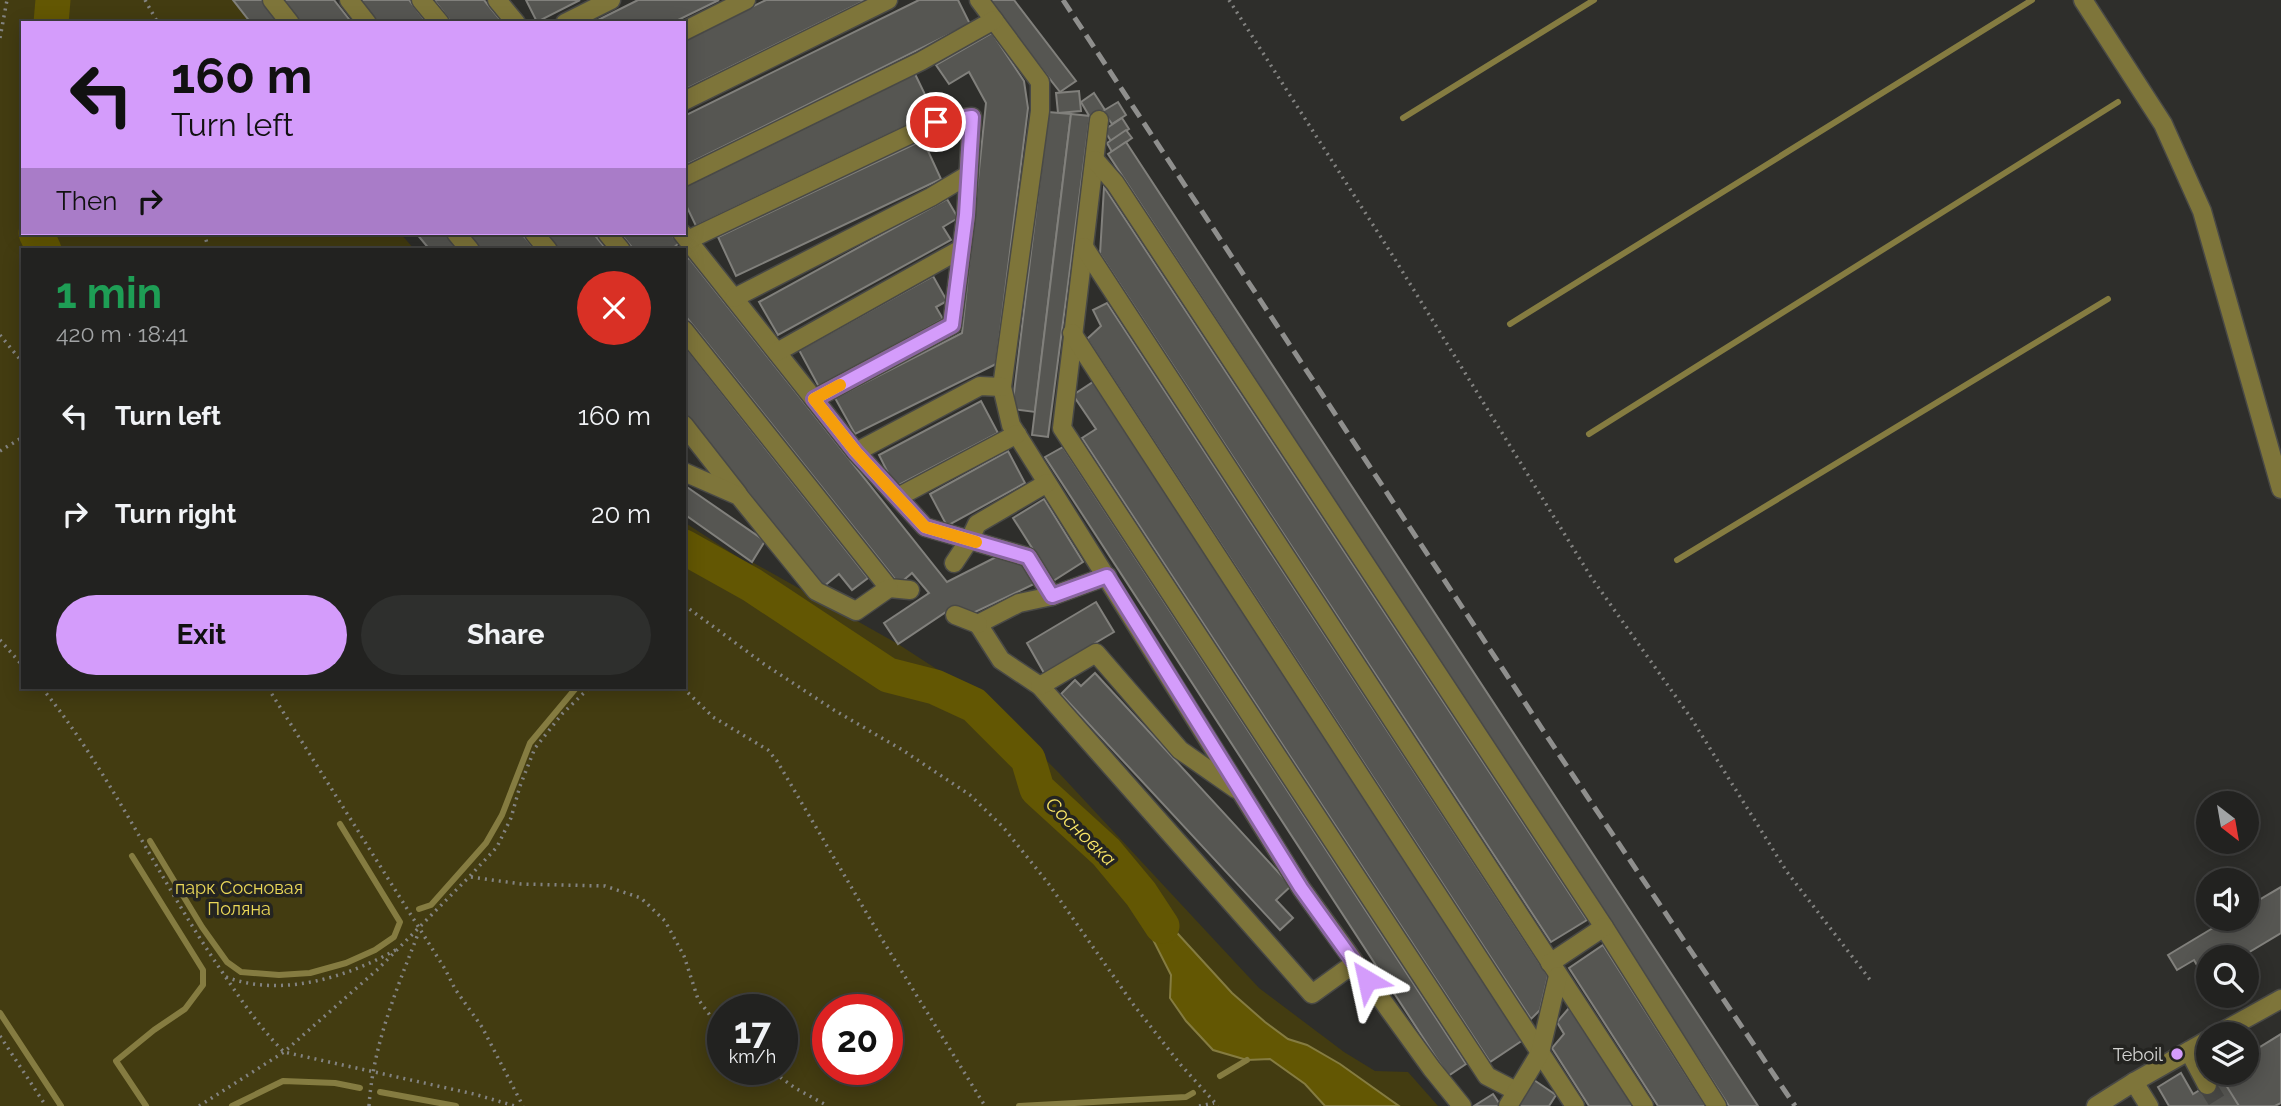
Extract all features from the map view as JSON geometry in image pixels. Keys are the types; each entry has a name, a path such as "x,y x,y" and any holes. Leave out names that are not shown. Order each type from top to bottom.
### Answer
{"lane":[{"path":"272,0 288,21"},
{"path":"349,0 365,21"},
{"path":"421,0 438,21"},
{"path":"498,0 514,21"},
{"path":"569,21 611,0"},
{"path":"686,30 746,0"},
{"path":"686,100 888,0"},
{"path":"979,0 1040,82 1040,111 1002,387 1011,425 1301,888 1462,1106"},
{"path":"2082,0 2163,124 2202,211 2281,489"},
{"path":"686,176 921,61 994,20"},
{"path":"814,399 952,325 972,117 936,122 686,242 856,452 925,527 1028,557 1052,596"},
{"path":"1099,120 1062,428 1487,1076 1512,1098 1541,1053 1554,969 1604,927"},
{"path":"1095,160 1122,195 1604,927 1717,1106"},
{"path":"734,298 931,197 968,175"},
{"path":"1084,247 1644,1106"},
{"path":"777,352 961,249"},
{"path":"686,333 889,589"},
{"path":"1072,333 1576,1106"},
{"path":"856,452 980,386 1002,387"},
{"path":"686,428 816,592 856,611 889,589 910,590"},
{"path":"898,497 1017,434"},
{"path":"686,473 739,496"},
{"path":"954,563 977,524 1047,483"},
{"path":"978,624 1019,603 1052,596 1107,576"},
{"path":"955,615 978,624 1001,660 1040,686 1312,994 1355,963"},
{"path":"1040,686 1096,653 1180,750 1241,793"},
{"path":"2240,1022 2281,999"},
{"path":"2096,1106 2196,1047"},
{"path":"2189,1051 2196,1064"},
{"path":"2134,1082 2149,1106"}],"path":[{"path":"0,38 7,0"},
{"path":"145,0 157,21"},
{"path":"1229,0 1391,253 1591,577 1691,718 1787,873 1871,981"},
{"path":"0,335 21,361"},
{"path":"0,451 21,438"},
{"path":"686,606 834,710 970,794 1003,827 1048,883 1133,1004 1216,1105"},
{"path":"0,640 21,664"},
{"path":"44,689 99,767 194,932 263,1031 284,1052 474,1094 515,1106"},
{"path":"269,689 455,989 482,1027 523,1106"},
{"path":"198,1106 284,1052 404,945 470,877 497,847 512,818 520,786 535,748 562,714 588,689"},
{"path":"684,689 713,717 768,750 777,761 883,941 985,1106"},
{"path":"470,877 521,884 605,886 641,898 665,921 684,956 698,999 707,1011"},
{"path":"369,1106 371,1072 392,1001 419,930"},
{"path":"225,977 244,984 313,982 369,963 404,945"},
{"path":"0,1036 46,1106"},
{"path":"791,1085 828,1106"},
{"path":"1199,1106 1216,1105"}],"green space":[{"name":"парк Сосновая Поляна","path":"0,0 233,0 249,21 21,21 21,235 402,235 413,248 21,248 21,689 686,689 686,523 753,567 752,562 898,644 989,703 1059,773 1259,988 1344,1052 1375,1071 1408,1072 1438,1106 1399,1106 1307,1045 1288,1039 1265,1022 1270,1059 1305,1084 1325,1106 0,1106"}],"shaded area":[{"path":"1136,888 1232,993 1265,1022 1288,1039 1307,1045 1340,1064 1399,1106 1325,1106 1305,1084 1270,1059 1247,1060 1213,1050 1186,1021 1170,998 1171,975 1142,918"}],"building":[{"path":"233,0 262,0 278,21 249,21"},
{"path":"278,0 334,0 350,21 294,21"},
{"path":"359,0 409,0 425,21 375,21"},
{"path":"434,0 484,0 501,21 450,21"},
{"path":"526,0 580,0 539,21"},
{"path":"638,0 719,0 676,21 596,21"},
{"path":"766,0 866,0 686,89 686,39"},
{"path":"919,0 958,0 970,24 686,165 686,115"},
{"path":"988,0 1014,0 1076,81 1060,92"},
{"path":"992,33 1024,81 1028,108 996,364 855,434 835,398 962,333 986,103 969,72 949,84 936,65"},
{"path":"915,74 934,113 696,226 686,205 686,183"},
{"path":"1079,91 1081,111 1058,113 1056,93"},
{"path":"1094,93 1105,110 1091,119 1081,102"},
{"path":"1118,102 1126,115 1112,124 1103,111"},
{"path":"1048,112 1071,114 1035,412 1012,409"},
{"path":"1071,114 1090,116 1048,437 1032,435"},
{"path":"1122,118 1129,129 1111,141 1104,130"},
{"path":"1126,130 1132,138 1112,152 1107,143"},
{"path":"923,140 941,179 736,276 718,237"},
{"path":"1126,142 1758,1106 1729,1106 1108,154"},
{"path":"1104,187 1587,920 1551,942 1100,254"},
{"path":"947,199 958,218 943,227 951,240 778,335 759,302"},
{"path":"418,235 448,235 457,248 428,248"},
{"path":"467,235 523,235 534,248 477,248"},
{"path":"545,235 595,235 605,248 555,248"},
{"path":"622,235 672,235 679,243 673,248 632,248"},
{"path":"689,258 947,582 1004,553 1026,565 1034,584 971,614 955,606 898,644 884,623 929,593 912,573 899,584 686,317 686,260"},
{"path":"933,276 947,301 936,307 943,319 819,387 799,350"},
{"path":"1107,303 1548,976 1540,1010 1531,1019 1087,339 1101,326 1093,310"},
{"path":"686,348 868,578 852,590 839,574 823,587 686,415"},
{"path":"1093,382 1523,1040 1490,1062 1082,438 1096,429 1073,395"},
{"path":"981,401 998,433 895,487 879,455"},
{"path":"1063,447 1466,1064 1448,1076 1045,457"},
{"path":"1008,451 1025,483 947,526 930,494"},
{"path":"686,486 765,541 752,562 686,515"},
{"path":"1044,499 1083,562 1053,581 1013,518"},
{"path":"1096,602 1114,632 1044,673 1027,643"},
{"path":"1095,673 1291,886 1276,900 1293,918 1280,930 1061,694 1075,680 1081,686"},
{"path":"2281,887 2281,933 2259,946 2196,945 2196,963 2194,960 2177,970 2168,955 2208,931 2259,931 2259,900"},
{"path":"1603,945 1706,1106 1658,1106 1569,968"},
{"path":"1569,1008 1635,1106 1589,1106 1552,1048 1564,1034 1557,1022"},
{"path":"2281,1034 2281,1103 2275,1106 2236,1106 2223,1085 2259,1085 2259,1048"},
{"path":"2181,1073 2193,1094 2208,1085 2226,1085 2239,1106 2169,1106 2158,1087"},
{"path":"1534,1080 1556,1095 1549,1106 1517,1106"},
{"path":"1493,1094 1501,1106 1474,1106"}],"waterway":[{"name":"Сосновка","path":"51,21 53,0"},
{"path":"1403,118 1594,0"},
{"path":"1510,324 2032,0"},
{"path":"1589,434 2118,102"},
{"name":"Сосновка","path":"37,235 43,248"},
{"path":"1677,560 2108,299"},
{"name":"Сосновка","path":"686,548 752,585 888,675 935,687 974,705 1028,759 1037,789 1106,852 1141,894 1162,926"},
{"path":"419,909 431,905 486,843 502,815 530,743 575,689"},
{"path":"150,841 202,927 227,962 241,972 279,975 310,973 346,963 375,950 394,937 400,922 340,824"},
{"path":"132,856 203,970 203,985 185,1009 116,1061 146,1106"},
{"path":"0,1013 61,1106"},
{"path":"1220,1076 1247,1060"},
{"path":"232,1106 283,1081 335,1083 360,1088"},
{"path":"380,1092 456,1106"},
{"path":"1019,1106 1186,1097 1193,1093"}],"tunnel":[{"path":"2207,1085 2220,1106"}],"railway":[{"path":"1063,0 1558,753 1795,1106"}],"slow traffic":[{"path":"840,385 814,399 856,452 925,527 976,542"}],"place":[{"name":"Teboil","path":"2177,1054"}],"route":[{"path":"936,122 972,117 966,215 952,325 814,399 856,452 925,527 1028,557 1052,596 1107,576 1301,888 1367,980"}]}
